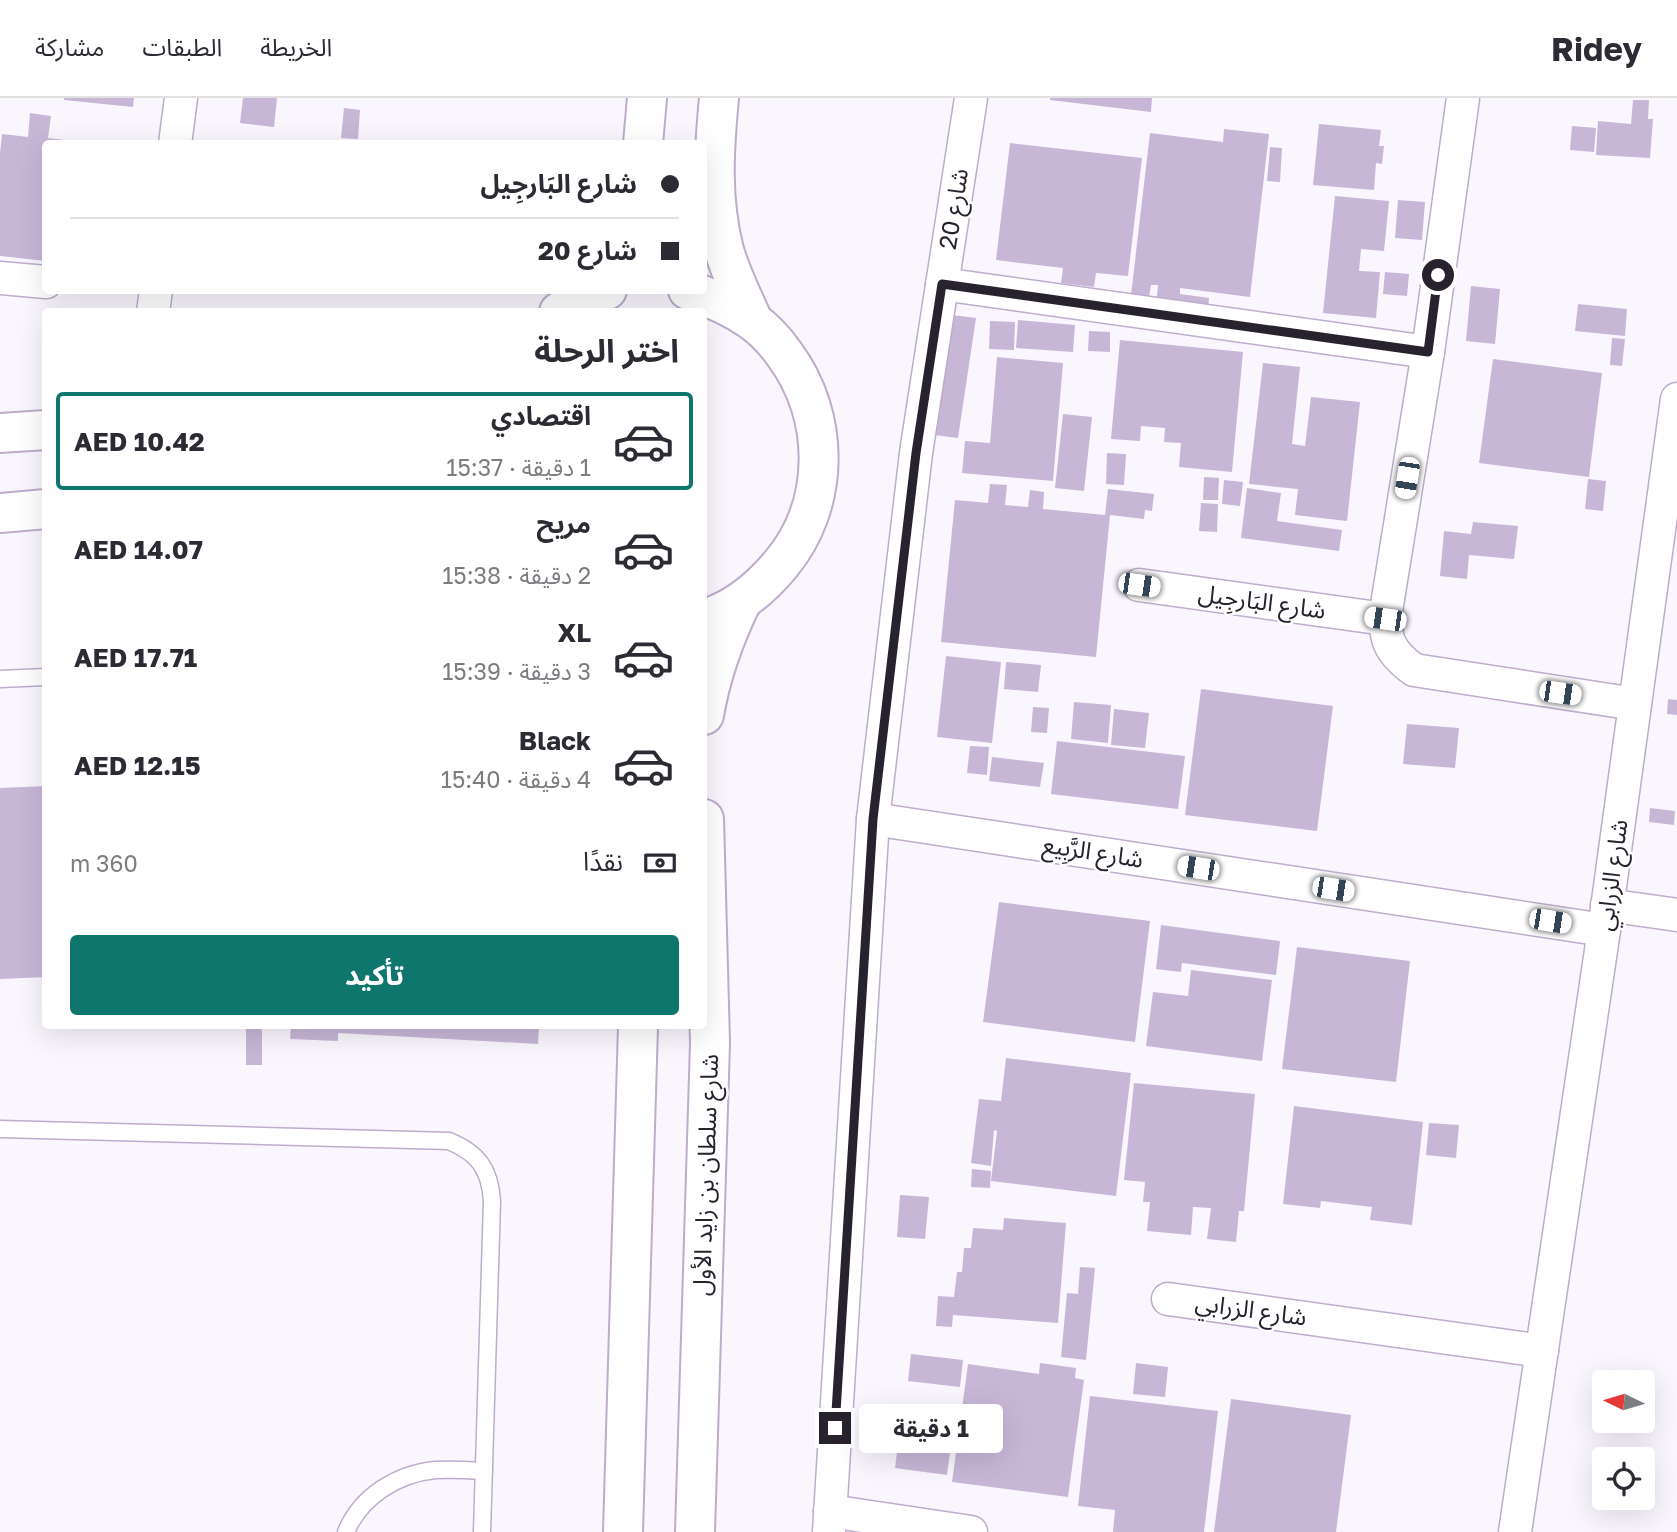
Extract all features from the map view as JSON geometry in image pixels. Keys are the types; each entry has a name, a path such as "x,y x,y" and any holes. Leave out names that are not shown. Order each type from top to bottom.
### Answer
{"main road":[{"path":"643,140 647,98"},
{"path":"719,98 714,180 717,216 725,253 753,321"},
{"path":"570,302 595,294"},
{"path":"700,294 720,301 753,321 777,344 796,370 810,400 818,431 819,464 814,497 804,527 788,556 767,581 742,601 707,618"},
{"path":"0,433 42,430"},
{"path":"0,513 42,509"},
{"path":"707,698 717,657 742,601"},
{"name":"شارع سلطان بن زايد الأول","path":"695,1532 710,1043 707,931"},
{"path":"623,1532 638,1029"}],"street":[{"path":"176,140 181,98"},
{"name":"شارع 20","path":"830,1522 873,819 916,453 971,98"},
{"path":"1463,98 1428,352 1385,619 1387,640 1398,658 1414,670 1635,704"},
{"path":"0,278 42,282"},
{"path":"942,284 1428,352"},
{"name":"شارع الزرابي","path":"1515,1532 1674,445 1677,399"},
{"name":"شارع البَارجِيل","path":"1139,585 1385,619"},
{"name":"شارع الرَّبِيع","path":"873,819 1606,917 1677,915"},
{"name":"شارع الزرابي","path":"1168,1299 1542,1350"},
{"path":"830,1522 971,1532"}],"lane":[{"path":"0,679 42,677"},
{"path":"0,1129 449,1141 464,1147 476,1157 491,1185 492,1201 482,1532"},
{"path":"346,1532 358,1510 371,1497 402,1477 439,1470 484,1471"}],"building":[{"path":"64,98 134,98 133,107"},
{"path":"243,98 277,98 274,127 240,123"},
{"path":"1050,98 1152,98 1151,112"},
{"path":"1633,100 1649,100 1648,119 1653,119 1650,158 1596,155 1598,121 1631,124"},
{"path":"344,108 360,110 358,139 341,138"},
{"path":"30,113 51,116 48,138 65,140 42,140 42,261 0,256 2,134 28,137"},
{"path":"1319,124 1381,130 1379,146 1384,146 1382,164 1376,163 1374,190 1313,185"},
{"path":"1572,126 1596,128 1594,152 1570,150"},
{"path":"1224,129 1269,134 1250,297 1180,288 1180,294 1209,298 1208,309 1156,305 1158,285 1151,285 1149,297 1131,295 1150,133 1223,142"},
{"path":"1010,143 1142,158 1128,276 1096,273 1094,287 1061,283 1063,268 996,260"},
{"path":"1270,147 1282,148 1280,182 1267,181"},
{"path":"1335,196 1389,201 1384,251 1361,249 1359,271 1380,272 1376,318 1323,313"},
{"path":"1398,200 1425,202 1422,240 1395,238"},
{"path":"1385,272 1409,274 1407,296 1383,294"},
{"path":"1471,286 1500,289 1495,344 1466,341"},
{"path":"1578,304 1627,309 1625,336 1575,331"},
{"path":"952,315 976,318 958,438 934,435"},
{"path":"1018,320 1075,325 1073,352 1016,348"},
{"path":"990,321 1015,322 1014,350 989,349"},
{"path":"1089,331 1110,332 1110,352 1088,351"},
{"path":"1612,338 1625,339 1622,366 1610,365"},
{"path":"1120,340 1243,352 1232,472 1179,467 1181,443 1164,442 1165,428 1141,426 1140,441 1111,439"},
{"path":"997,357 1063,363 1053,481 962,473 965,441 990,443"},
{"path":"1493,359 1602,373 1589,477 1479,463"},
{"path":"1263,363 1300,367 1292,444 1305,446 1311,397 1360,402 1347,521 1295,515 1298,489 1249,484"},
{"path":"1063,414 1092,417 1084,491 1055,488"},
{"path":"1107,453 1126,454 1124,485 1106,484"},
{"path":"1204,477 1219,478 1218,500 1203,500"},
{"path":"1588,479 1606,481 1603,511 1585,509"},
{"path":"1224,480 1243,482 1240,506 1222,504"},
{"path":"990,484 1007,485 1005,505 1028,507 1030,490 1044,492 1043,509 1105,515 1108,489 1154,494 1152,511 1145,510 1144,519 1110,515 1096,657 941,642 955,500 988,503"},
{"path":"1247,488 1281,493 1277,521 1342,530 1339,551 1241,538"},
{"path":"1201,503 1218,504 1217,532 1199,531"},
{"path":"1473,522 1518,526 1514,559 1469,555 1467,579 1440,576 1444,531 1471,534"},
{"path":"946,656 1001,662 992,743 937,737"},
{"path":"1006,662 1041,665 1038,692 1004,689"},
{"path":"1201,689 1333,706 1317,831 1185,815"},
{"path":"1668,699 1677,700 1677,715 1667,714"},
{"path":"1074,702 1111,705 1108,743 1071,739"},
{"path":"1033,707 1049,708 1047,733 1031,732"},
{"path":"1114,709 1149,713 1145,748 1111,745"},
{"path":"1407,724 1459,728 1455,768 1403,764"},
{"path":"1057,741 1185,756 1178,809 1051,794"},
{"path":"970,746 989,747 987,775 967,773"},
{"path":"992,757 1044,763 1040,787 989,781"},
{"path":"42,786 42,977 0,979 0,788"},
{"path":"1650,808 1675,811 1674,825 1649,822"},
{"path":"999,902 1150,921 1135,1042 983,1022"},
{"path":"1161,925 1280,941 1276,975 1182,963 1181,972 1156,969"},
{"path":"1297,947 1410,961 1396,1082 1282,1069"},
{"path":"1191,970 1272,980 1262,1061 1146,1046 1153,992 1188,996"},
{"path":"246,1029 262,1029 262,1065 246,1065"},
{"path":"291,1029 539,1029 538,1044 338,1033 338,1041 290,1039"},
{"path":"1006,1058 1131,1073 1116,1196 991,1181 997,1131 994,1130 991,1166 971,1163 979,1099 1001,1101"},
{"path":"1134,1083 1255,1094 1244,1211 1239,1211 1236,1242 1207,1239 1211,1208 1193,1207 1191,1235 1147,1231 1150,1202 1143,1202 1145,1182 1124,1180"},
{"path":"1294,1106 1423,1122 1412,1225 1370,1220 1372,1207 1321,1201 1320,1208 1283,1204"},
{"path":"1429,1123 1459,1125 1456,1158 1426,1155"},
{"path":"972,1169 991,1171 990,1188 971,1187"},
{"path":"900,1195 929,1197 925,1239 897,1237"},
{"path":"1004,1218 1066,1223 1058,1323 953,1315 952,1327 936,1326 938,1296 954,1297 957,1272 962,1272 964,1248 971,1248 973,1228 1003,1230"},
{"path":"1080,1267 1095,1268 1086,1360 1061,1357 1067,1293 1078,1294"},
{"path":"911,1354 963,1360 960,1387 908,1381"},
{"path":"1040,1363 1076,1368 1075,1378 1084,1380 1068,1497 952,1482 968,1364 1039,1374"},
{"path":"1136,1363 1168,1367 1165,1397 1133,1394"},
{"path":"1090,1396 1218,1411 1204,1532 1113,1532 1115,1510 1078,1506"},
{"path":"1231,1399 1351,1415 1336,1532 1214,1532"},
{"path":"937,1413 955,1415 947,1475 895,1468 899,1437 934,1442"}],"route":[{"path":"835,1428 873,819 916,453 942,284 1428,352 1438,275"}]}
